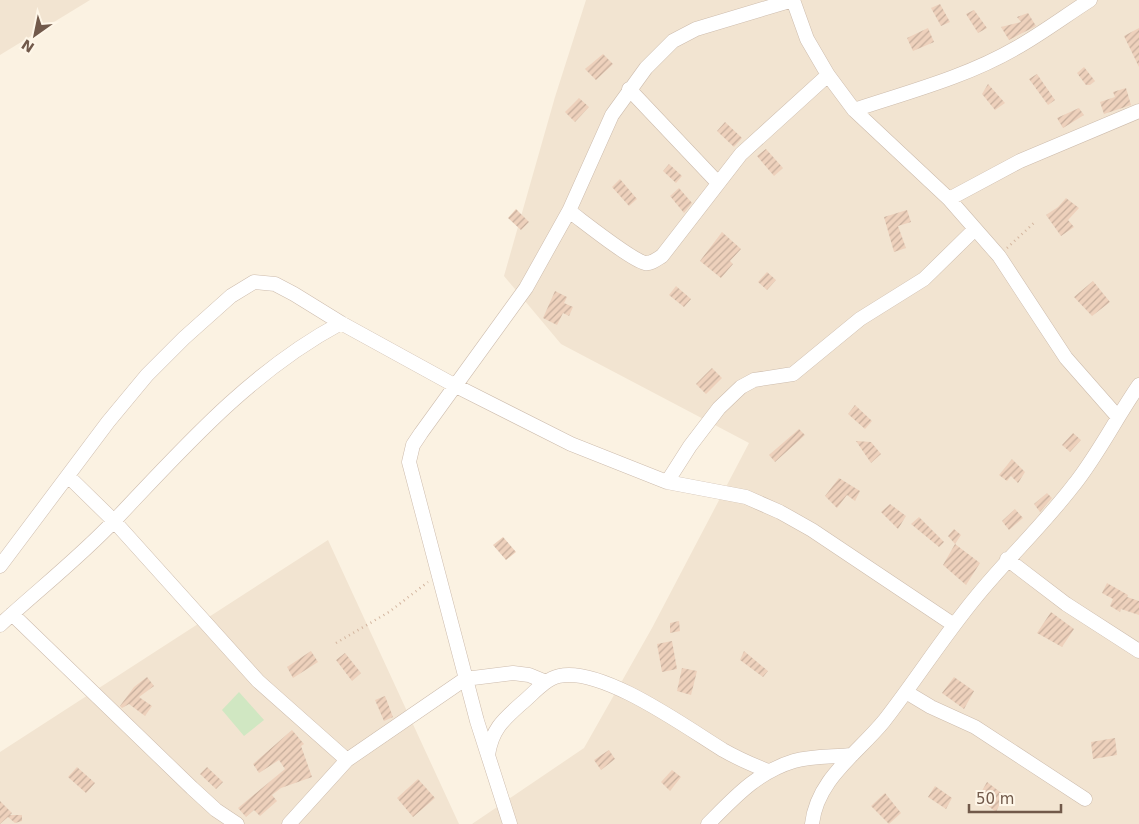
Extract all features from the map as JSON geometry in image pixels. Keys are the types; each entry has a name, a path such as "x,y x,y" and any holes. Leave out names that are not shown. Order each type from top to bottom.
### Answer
{"street":[{"path":"510,824 465,679 409,462 413,445 420,432 526,288 569,211 608,123 629,89 673,41 696,29 793,0 807,39 828,76 854,110 950,199 999,256 1066,358 1117,416"},
{"path":"854,110 945,80 987,63 1016,48 1090,0"},
{"path":"569,211 633,256 645,263 654,262 662,256 718,183 748,148 828,76"},
{"path":"629,89 718,183"},
{"path":"950,199 1020,161 1139,111"},
{"path":"667,482 690,446 719,408 741,387 754,380 780,377 798,370 860,319 924,279 974,229"},
{"path":"0,566 108,422 147,375 184,338 231,296 254,282 275,284 341,323 454,385 571,444 667,482 746,497 780,512 812,530 954,625"},
{"path":"0,625 114,521 152,479 236,397 282,359 341,323"},
{"path":"812,824 814,808 826,785 879,726 954,625 1007,559 1052,513 1074,485 1117,416 1139,385"},
{"path":"68,477 114,521 258,681 347,760"},
{"path":"1007,559 1066,604 1139,651"},
{"path":"12,614 192,788 216,810 237,824"},
{"path":"289,824 347,760 465,679 513,672 529,675 546,682"},
{"path":"488,756 491,738 498,726 546,682 559,676 568,676 604,683 647,703 677,719 724,750 768,771"},
{"path":"906,692 931,707 975,728 1085,799"},
{"path":"708,824 747,785 768,771 796,760 852,754"}],"path":[{"path":"999,256 1035,222"},
{"path":"336,643 389,612 439,574"}],"shaded area":[{"path":"0,0 90,0 0,55"},
{"path":"586,0 1139,0 1139,824 472,824 584,748 652,628 749,443 561,344 504,276 555,97"},
{"path":"328,540 459,824 0,824 0,752"}],"green space":[{"path":"239,692 264,720 244,736 222,710"}],"building":[{"path":"940,4 950,22 941,26 931,8"},
{"path":"974,10 987,28 978,33 966,14"},
{"path":"1028,13 1036,26 1009,40 1001,27 1021,22 1017,17"},
{"path":"928,28 934,42 913,51 907,38"},
{"path":"1139,28 1139,67 1124,36"},
{"path":"603,54 613,64 596,80 585,69"},
{"path":"1084,67 1095,81 1090,85 1086,85 1077,73"},
{"path":"1037,74 1055,100 1048,105 1029,79"},
{"path":"988,84 1005,103 995,110 982,94"},
{"path":"1126,88 1131,105 1104,114 1100,102 1115,97 1113,92"},
{"path":"579,98 589,107 575,122 565,112"},
{"path":"1079,108 1084,115 1063,128 1057,118"},
{"path":"725,122 742,138 734,147 717,131"},
{"path":"766,149 783,168 774,176 757,156"},
{"path":"669,164 682,176 676,183 663,171"},
{"path":"620,179 637,199 629,206 612,187"},
{"path":"679,188 692,203 684,213 670,196"},
{"path":"1066,198 1079,208 1068,220 1074,227 1061,236 1046,215 1058,207"},
{"path":"516,209 529,222 521,230 508,218"},
{"path":"907,210 911,222 898,226 906,248 894,252 884,217"},
{"path":"722,232 741,249 730,261 733,264 721,278 700,261"},
{"path":"767,272 776,280 767,290 758,282"},
{"path":"1093,281 1110,302 1092,316 1074,297"},
{"path":"676,286 691,299 684,307 669,295"},
{"path":"555,291 567,297 564,303 573,307 569,316 563,313 557,325 543,318"},
{"path":"712,368 722,378 706,394 696,384"},
{"path":"855,405 872,421 865,429 848,414"},
{"path":"799,429 805,435 775,462 769,455"},
{"path":"1073,433 1081,440 1070,452 1062,445"},
{"path":"856,441 871,442 881,454 871,463"},
{"path":"1012,459 1025,472 1018,483 1011,476 1007,481 999,475"},
{"path":"839,478 860,491 855,501 847,495 837,508 825,496"},
{"path":"1047,493 1052,498 1040,512 1034,504"},
{"path":"890,504 906,516 898,529 881,512"},
{"path":"1015,509 1023,518 1009,530 1002,521"},
{"path":"919,517 944,542 939,547 911,524"},
{"path":"954,529 961,535 955,544 948,536"},
{"path":"503,537 516,552 506,560 493,545"},
{"path":"955,544 980,563 966,585 943,565"},
{"path":"1107,583 1128,595 1127,597 1139,601 1139,615 1121,609 1120,612 1110,606 1113,599 1102,593"},
{"path":"1051,612 1074,629 1062,647 1037,633"},
{"path":"679,621 680,631 670,633 670,623"},
{"path":"672,641 677,669 662,672 657,644"},
{"path":"311,651 318,662 293,678 287,667"},
{"path":"744,651 768,671 763,677 740,660"},
{"path":"345,653 361,673 352,681 336,660"},
{"path":"682,668 697,671 691,695 677,691"},
{"path":"147,677 154,686 139,697 152,706 145,716 129,704 122,708 120,706 134,687"},
{"path":"954,677 974,691 964,709 942,693"},
{"path":"385,696 393,717 384,721 375,700"},
{"path":"292,730 304,744 301,746 312,777 281,788 272,795 277,801 260,816 254,810 246,817 238,808 285,769 279,760 259,773 253,764"},
{"path":"1115,738 1117,755 1093,759 1091,742"},
{"path":"609,750 615,759 601,770 594,760"},
{"path":"77,767 95,783 86,793 68,777"},
{"path":"207,767 223,782 216,789 200,774"},
{"path":"672,770 681,777 670,791 661,782"},
{"path":"418,779 435,798 413,817 397,798"},
{"path":"987,782 1004,795 996,812 978,798"},
{"path":"935,786 952,798 946,809 928,797"},
{"path":"885,793 901,813 889,824 871,806"},
{"path":"0,801 12,813 10,815 22,815 22,821 15,823 8,817 0,824"}]}
